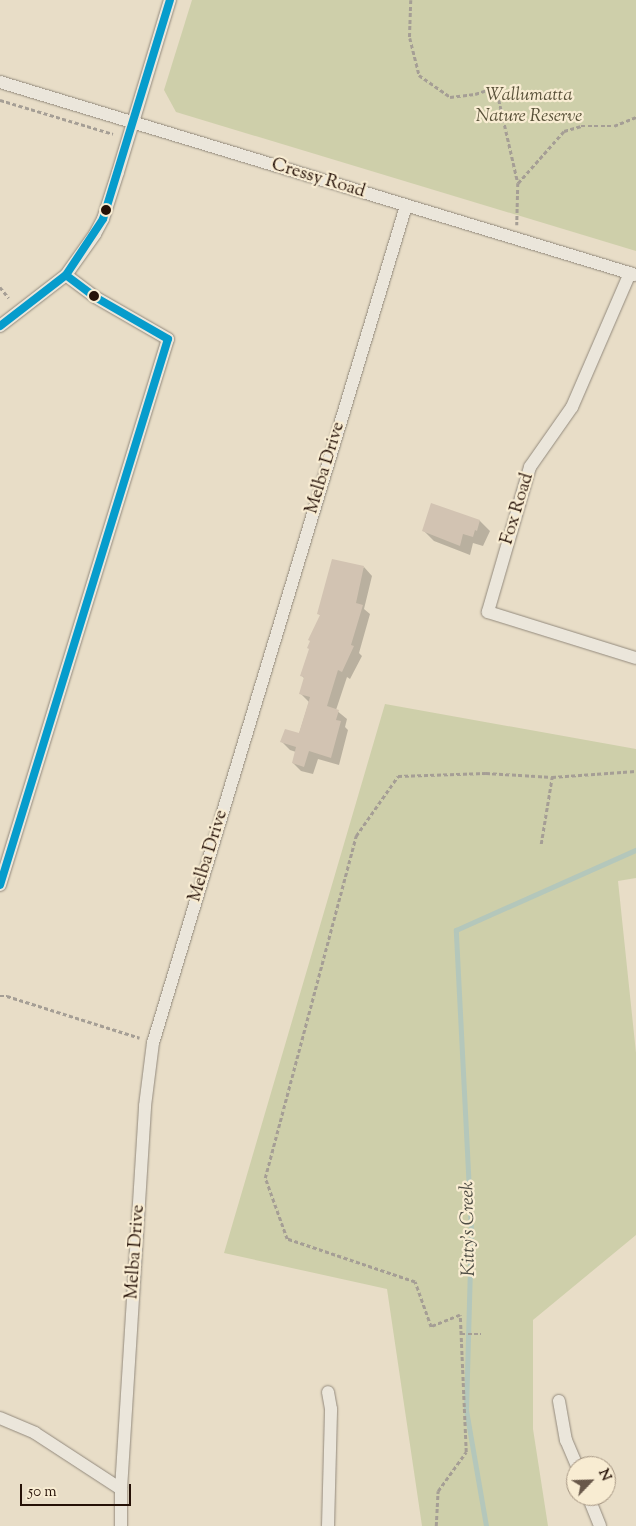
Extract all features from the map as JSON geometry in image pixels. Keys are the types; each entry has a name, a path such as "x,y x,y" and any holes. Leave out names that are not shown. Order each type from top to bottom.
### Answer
{"street":[{"path":"2,319 66,275 88,247 103,219 170,0"},
{"name":"Cressy Road","path":"0,82 633,274"},
{"name":"Melba Drive","path":"121,1526 121,1489 145,1106 153,1043 406,206"},
{"name":"Fox Road","path":"633,274 572,407 530,467 488,612 636,658"},
{"path":"0,885 168,339 95,297 66,275"},
{"path":"328,1392 331,1409 328,1526"},
{"path":"559,1401 566,1440 572,1456"},
{"path":"0,1418 35,1432 121,1489"},
{"path":"592,1506 600,1526"}],"path":[{"path":"411,0 410,38 419,75 450,97 475,94 496,87 518,183 517,239"},
{"path":"0,100 113,134"},
{"path":"518,183 564,131 581,126 614,126 636,117"},
{"path":"0,287 9,298"},
{"path":"436,1526 438,1491 466,1452 460,1315 431,1327 415,1282 287,1239 265,1178 356,836 398,776 486,773 552,777 636,770"},
{"path":"541,844 552,777"},
{"path":"0,996 7,996 153,1043"},
{"path":"461,1334 481,1334"}],"green space":[{"name":"Wallumatta Nature Reserve","path":"192,0 636,0 636,251 176,112 164,90"},
{"path":"385,704 636,749 636,878 618,881 636,1053 636,1235 533,1320 533,1429 548,1526 422,1526 387,1289 224,1253"}],"building":[{"path":"431,503 480,520 473,537 463,534 460,546 422,531"},
{"path":"332,559 364,566 356,603 363,605 351,645 354,646 342,672 338,670 327,706 339,710 336,720 341,721 331,758 309,751 304,767 292,763 296,747 280,742 285,729 299,733 310,697 299,694 304,677 300,676 309,649 307,648 310,641 308,640 320,615 317,614"}],"waterway":[{"name":"Kitty's Creek","path":"486,1526 466,1410 471,1231 456,930 636,850"}],"transit line":[{"path":"0,326 66,275 103,219 170,0"},
{"path":"0,885 168,339 95,297 66,275"}]}
